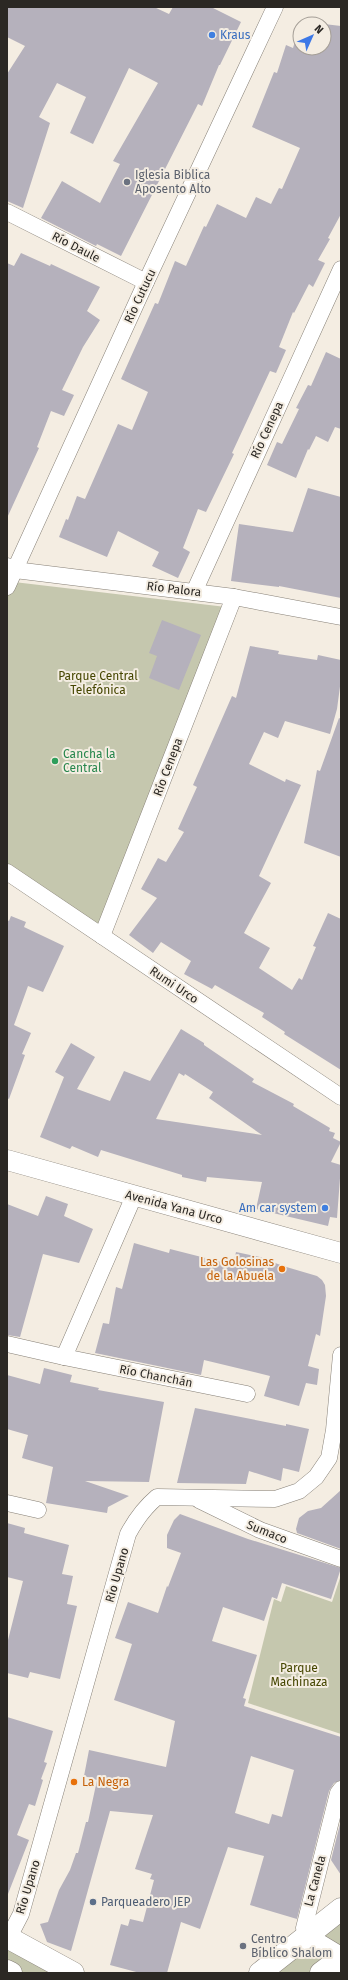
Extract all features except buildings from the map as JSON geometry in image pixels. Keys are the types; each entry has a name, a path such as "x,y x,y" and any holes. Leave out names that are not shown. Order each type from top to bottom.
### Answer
{"main road":[{"path":"260,1973 341,1909"},
{"path":"8,1938 73,1973"},
{"path":"321,1973 341,1957"},
{"path":"7,1971 11,1973"}],"street":[{"name":"Río Cutucu","path":"7,587 11,568 275,7"},
{"name":"Río Daule","path":"7,212 146,282"},
{"name":"Río Cenepa","path":"194,592 341,269"},
{"name":"Río Palora","path":"11,568 234,597 341,617"},
{"name":"Río Cenepa","path":"102,936 234,597"},
{"name":"Rumi Urco","path":"7,872 341,1097"},
{"name":"Avenida Yana Urco","path":"7,1160 341,1253"},
{"path":"64,1357 134,1196"},
{"name":"Río Chanchán","path":"7,1344 247,1394"},
{"name":"Río Upano","path":"8,1938 21,1914 128,1534 136,1519 157,1497 275,1498 299,1491 316,1477 329,1458 338,1431 341,1355"},
{"name":"Sumaco","path":"196,1498 260,1530 341,1559"},
{"path":"7,1503 38,1510"},
{"name":"La Canela","path":"308,1935 304,1928 305,1918 338,1793 341,1789"},
{"path":"308,1935 341,1957"}],"green space":[{"name":"Parque Central Telefónica","path":"14,582 226,607 100,925 7,864 7,596"},
{"name":"Parque Machinaza","path":"341,1575 341,1734 248,1703 274,1599 281,1602 286,1586 332,1602"},
{"path":"341,1909 341,1958 321,1973 260,1973"},
{"path":"7,1937 73,1973 11,1973 7,1971"}],"place":[{"name":"Kraus","path":"212,35"},
{"name":"Iglesia Biblica Aposento Alto","path":"127,182"},
{"name":"Cancha la Central","path":"55,761"},
{"name":"Am car system","path":"325,1208"},
{"name":"Las Golosinas de la Abuela","path":"282,1269"},
{"name":"La Negra","path":"74,1782"},
{"name":"Parqueadero JEP","path":"93,1902"},
{"name":"Centro Bíblico Shalom","path":"243,1946"}]}
